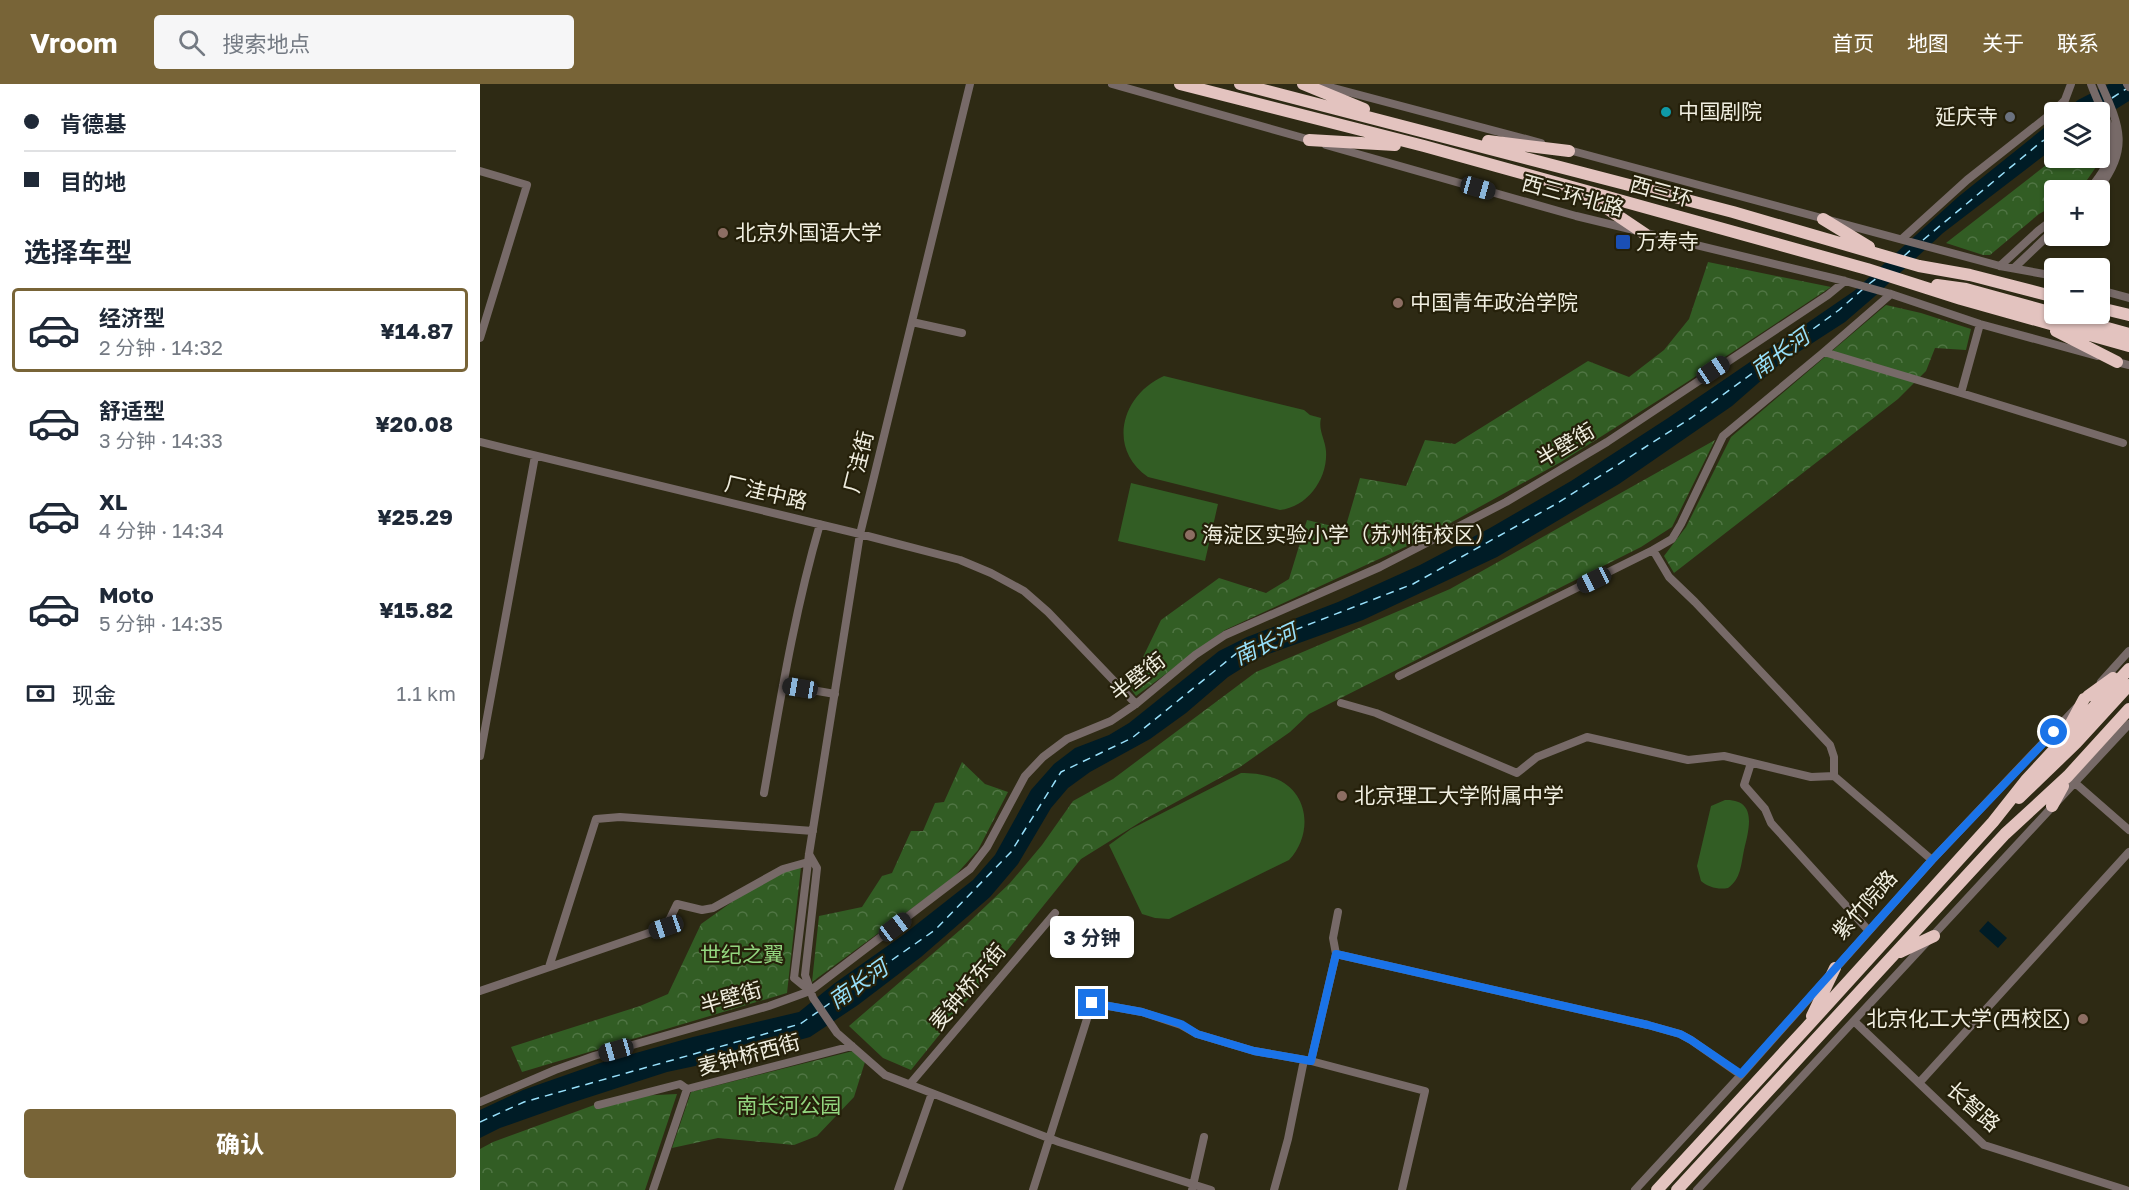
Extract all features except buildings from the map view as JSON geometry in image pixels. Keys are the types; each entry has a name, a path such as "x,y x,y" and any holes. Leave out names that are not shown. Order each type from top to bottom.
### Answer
{"highway":[{"name":"西三环","path":"1180,84 1579,189 1867,269 1961,299 2129,346"},
{"name":"西三环","path":"1240,84 1733,212 1919,266 1970,275 2044,294"},
{"path":"1303,84 1410,127"},
{"path":"1445,136 1569,150"},
{"path":"1309,140 1424,147"},
{"path":"1579,189 1645,234"},
{"path":"1823,219 1883,255"},
{"path":"1919,266 2044,304"},
{"path":"1901,279 1966,290 2129,334"},
{"path":"2110,310 2129,315"},
{"path":"2030,319 2123,364"},
{"path":"2110,323 2129,328"},
{"path":"2063,740 2086,698 2129,668"},
{"name":"紫竹院路","path":"1656,1190 1993,822 2026,779 2129,668"},
{"path":"1677,1190 2005,834 2129,685"},
{"path":"1993,822 2078,746 2129,695"},
{"path":"2052,806 2071,779 2129,709"},
{"path":"2005,834 2071,779"},
{"path":"1894,955 1934,936"},
{"path":"1806,1028 1835,968"}],"street":[{"name":"厂洼街","path":"812,994 794,978 813,831 860,534 970,84"},
{"name":"西三环北路","path":"1112,84 1576,216 1645,234 1745,255 1849,282 1980,324 2123,364"},
{"name":"西三环北路","path":"1318,84 1345,87 1823,219 1903,238 2000,266 2044,274"},
{"path":"1903,238 1967,180 2052,113 2065,100 2071,84"},
{"path":"2097,180 2115,147 2111,117 2101,84"},
{"path":"2092,86 2123,140 2120,153 2106,180"},
{"path":"480,171 527,185 480,338"},
{"path":"2000,266 2044,226"},
{"path":"2014,268 2044,239"},
{"name":"半壁街","path":"480,1102 594,1056 812,994 970,869 987,847 1025,776 1043,757 1067,739 1111,721 1136,704 1195,655 1225,635 1380,567 1506,502 1606,442 1849,282"},
{"path":"2110,293 2129,298"},
{"path":"1399,676 1672,539 1723,436 1891,294"},
{"path":"912,322 962,333"},
{"path":"1961,393 1980,324"},
{"path":"1824,352 2123,443"},
{"name":"厂洼中路","path":"480,442 960,560 991,573 1024,591 1048,612 1136,704"},
{"path":"480,756 535,456"},
{"path":"764,793 775,722 805,578 820,524"},
{"path":"1653,550 1669,577 1734,642 1830,746 1834,758 1834,777"},
{"name":"紫竹院路","path":"1635,1190 1932,860 2129,651"},
{"path":"783,685 835,694"},
{"path":"1341,703 1376,713 1517,773 1537,757 1587,737 1688,760 1724,756 1811,777 1834,777 1932,860"},
{"path":"2129,724 2071,779 2129,830"},
{"path":"1751,763 1744,785 1765,809 1771,823 1869,931"},
{"path":"1697,1190 1855,1022 2052,806"},
{"path":"549,967 596,819 621,817 813,831"},
{"path":"1919,1083 2129,852"},
{"path":"480,990 666,927 677,904 702,910 712,908 783,869 809,858"},
{"path":"1274,1190 1336,954 1333,938 1338,912"},
{"name":"麦钟桥东街","path":"910,1084 1054,913"},
{"path":"1336,954 1680,1034 1741,1074"},
{"path":"812,994 837,1033 885,1075 1051,1138 1192,1187 1211,1190"},
{"path":"1033,1190 1092,1003 1142,1012 1181,1024 1197,1034 1254,1051 1308,1060 1425,1091 1402,1190"},
{"name":"长智路","path":"1855,1022 1984,1145 2126,1190"},
{"name":"麦钟桥西街","path":"653,1190 687,1089 852,1046"},
{"path":"598,1105 680,1084 687,1089"},
{"path":"898,1190 932,1093"},
{"path":"1192,1187 1204,1137"}],"green space":[{"path":"2044,167 2095,168 2087,180 2044,180 2044,211 1990,255 1983,255 1946,243"},
{"path":"1708,262 1831,287 1561,462 1416,542 1225,630 1136,696 1129,686 1161,620 1219,578 1266,593 1289,579 1307,520 1345,529 1360,478 1406,486 1425,440 1455,444 1588,361 1629,377 1664,350 1689,319"},
{"path":"1886,305 1921,313 1971,329 1966,350 1935,348 1926,371 1898,399 1674,573 1664,556 1686,527 1731,437"},
{"path":"1164,376 1304,410 1310,415 1321,418 1320,427 1326,461 1320,481 1314,490 1299,503 1280,510 1148,477 1135,465 1127,452 1124,423 1129,409 1138,396 1149,385"},
{"path":"1715,440 1672,527 1641,547 1309,714 1290,732 1240,767 1147,818 1081,859 911,1070 883,1058 849,1026 967,924 1010,883 1042,845 1073,801 1113,779 1256,672 1450,589"},
{"path":"1131,483 1218,504 1205,561 1118,541"},
{"path":"962,762 985,784 1008,792 978,850 953,878 812,982 819,916 862,907 882,876 892,873 911,831 923,831 935,803 944,802"},
{"path":"1241,773 1274,778 1286,784 1295,793 1304,815 1302,838 1297,850 1289,860 1169,919 1142,914 1109,845 1131,829"},
{"path":"1725,800 1743,804 1749,817 1749,825 1738,876 1728,888 1721,889 1701,881 1697,866 1711,806"},
{"name":"世纪之翼","path":"784,865 801,867 787,993 522,1072 511,1047 640,1006 668,994 701,924"},
{"name":"南长河公园","path":"853,1051 865,1062 854,1097 817,1136 794,1145 718,1138 672,1148 691,1092"},
{"path":"677,1094 645,1190 480,1190 480,1149 493,1142 616,1097"}],"water":[{"path":"2109,84 2129,84 2129,101 2110,113 2110,102 2076,102"},
{"name":"南长河","path":"2044,128 2044,155 1943,233 1845,322 1780,364 1732,406 1619,484 1497,557 1363,620 1260,657 1228,677 1186,713 1150,739 1090,772 1068,788 1051,808 1018,864 990,897 921,957 858,1005 810,1037 742,1056 667,1072 500,1128 480,1138 480,1110 523,1090 600,1063 693,1037 799,1012 973,880 995,855 1031,790 1054,764 1075,748 1109,735 1129,723 1219,651 1247,637 1338,602 1420,565 1571,481 1854,291 1958,197"},
{"path":"1988,921 2007,938 1998,948 1979,931"}],"ferry route":[{"path":"2112,98 2126,89"},
{"path":"1923,240 2044,140"},
{"path":"1904,256 1914,247"},
{"path":"1869,284 1877,278"},
{"path":"823,1008 935,930 1011,852 1061,772 1132,738 1238,652 1413,584 1556,504 1691,418 1839,310 1863,289"},
{"path":"480,1122 524,1102 800,1024 819,1011"}],"place":[{"name":"中国剧院","path":"1666,112"},
{"name":"延庆寺","path":"2010,117"},
{"name":"北京外国语大学","path":"723,233"},
{"name":"万寿寺","path":"1623,242"},
{"name":"中国青年政治学院","path":"1398,303"},
{"name":"海淀区实验小学（苏州街校区）","path":"1190,535"},
{"name":"北京理工大学附属中学","path":"1342,796"},
{"name":"北京化工大学(西校区)","path":"2083,1019"}],"route":[{"path":"1092,1003 1142,1012 1181,1024 1197,1034 1254,1051 1311,1061 1336,954 1680,1034 1741,1074 1932,860 2054,732"}]}
